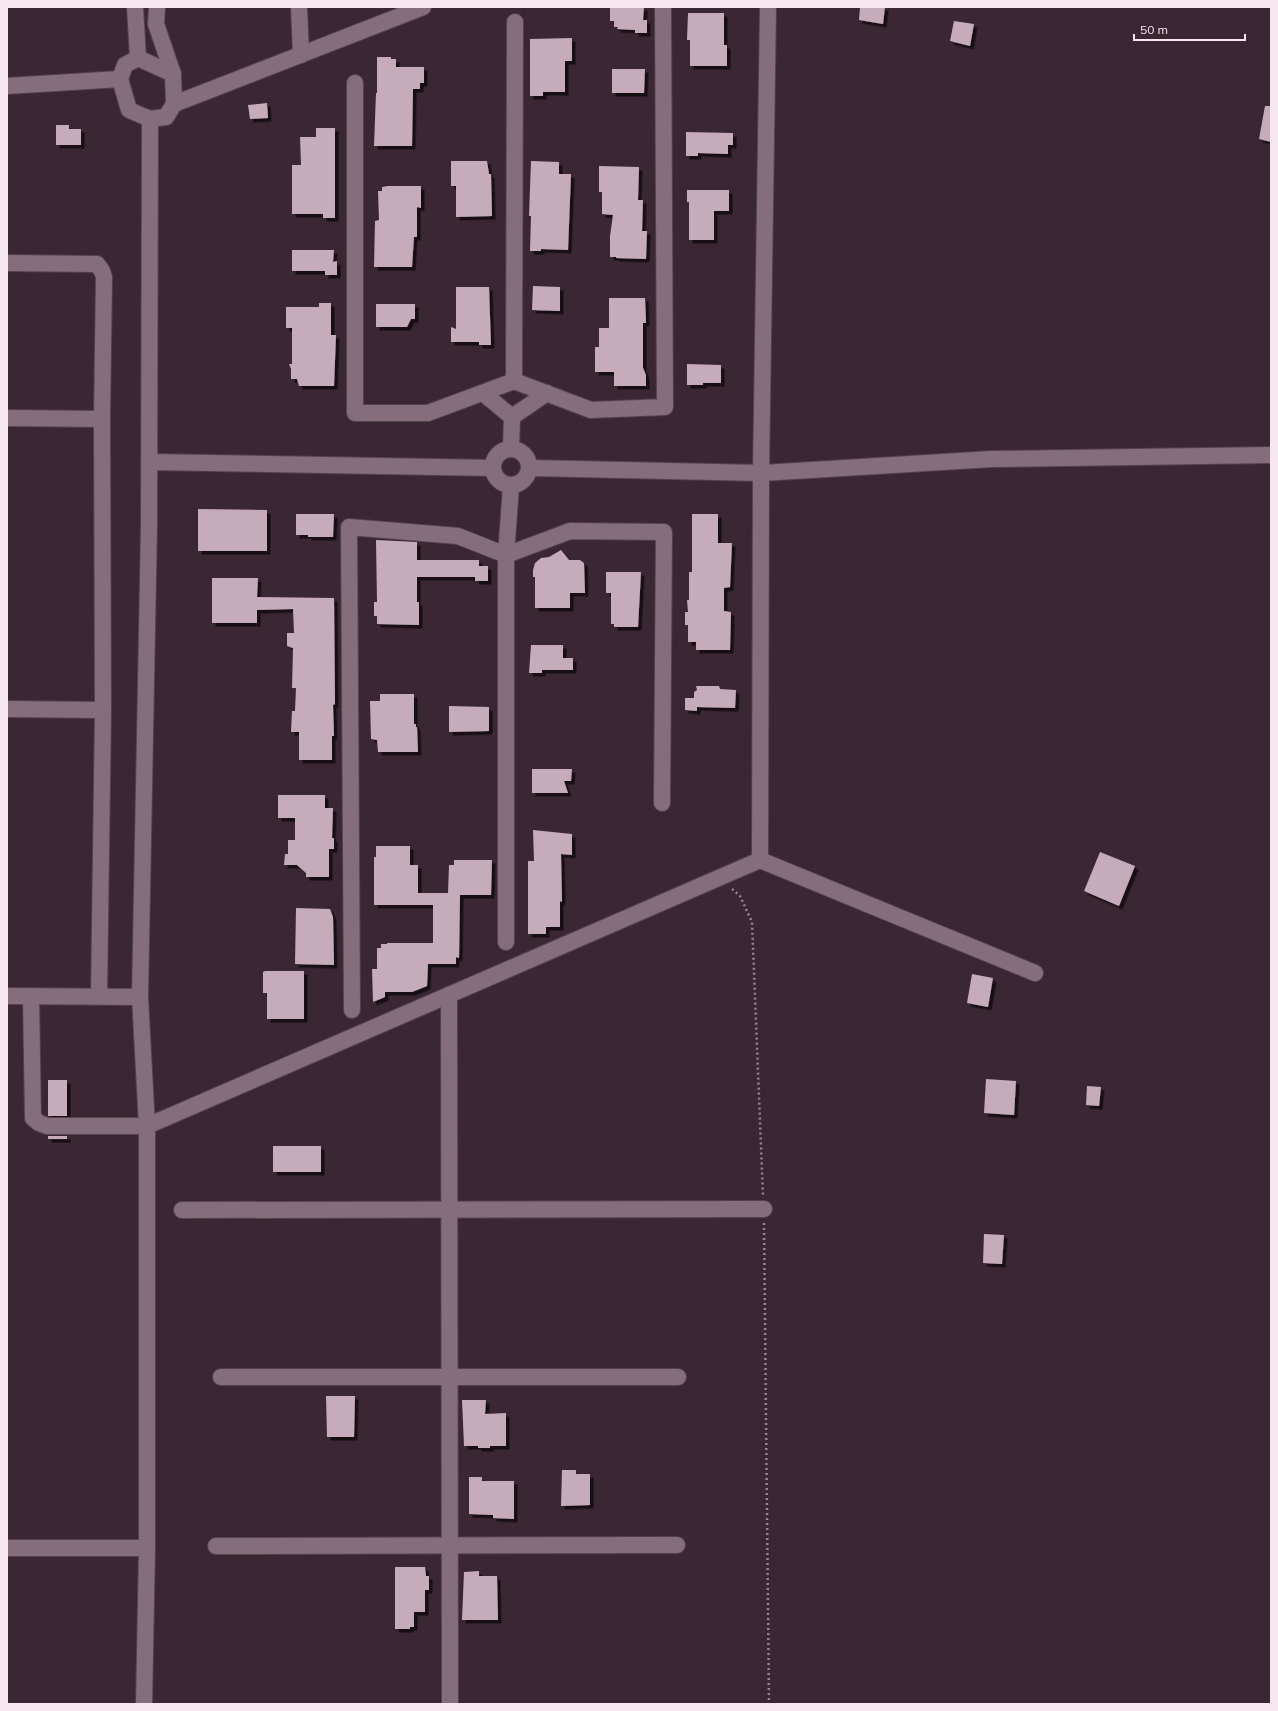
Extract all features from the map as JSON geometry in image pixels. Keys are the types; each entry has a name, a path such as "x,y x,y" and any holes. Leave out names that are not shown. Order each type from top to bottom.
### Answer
{"street":[{"path":"135,7 138,58"},
{"path":"138,58 125,65 120,79 128,110 150,119 166,117 174,104 173,74 156,24 157,7"},
{"path":"299,7 301,55"},
{"path":"174,104 423,7"},
{"path":"355,83 355,413 428,413 514,381 591,410 665,407 663,7"},
{"path":"760,860 761,473 768,7"},
{"path":"514,381 515,22"},
{"path":"138,58 173,74"},
{"path":"7,86 120,79"},
{"path":"144,1704 147,1548 146,1126 140,997 149,525 150,119"},
{"path":"7,263 97,264 104,277 102,420 103,710 99,996"},
{"path":"483,393 512,417"},
{"path":"512,417 547,394"},
{"path":"511,449 512,417"},
{"path":"7,418 102,420"},
{"path":"511,449 521,451 527,458 530,468 527,477 520,484 511,486 502,483 495,477 492,468 495,458 502,451 511,449"},
{"path":"530,468 761,473 992,459 1271,455"},
{"path":"149,462 492,468"},
{"path":"506,942 506,555 511,486"},
{"path":"352,1010 349,527 458,536 506,555 570,531 664,532 662,803"},
{"path":"7,709 103,710"},
{"path":"31,996 33,1118 39,1123 47,1126 146,1126 760,860 1035,973"},
{"path":"449,995 450,1704"},
{"path":"7,996 140,997"},
{"path":"182,1210 764,1209"},
{"path":"221,1377 678,1377"},
{"path":"216,1546 677,1545"},
{"path":"7,1548 147,1548"}],"path":[{"path":"719,878 740,896 752,922 764,1209 769,1704"}],"building":[{"path":"644,7 643,20 647,20 647,33 635,33 635,30 617,29 618,27 614,27 614,21 610,21 610,8"},
{"path":"860,7 885,7 883,24 859,20"},
{"path":"688,13 724,13 724,45 727,45 727,66 690,66 690,40 687,40"},
{"path":"954,21 974,24 970,46 950,41"},
{"path":"572,38 572,61 565,61 565,92 543,92 543,96 530,96 530,39"},
{"path":"377,57 391,57 391,59 396,59 396,67 424,67 424,83 420,83 420,89 413,89 412,146 374,146 377,93"},
{"path":"612,69 645,69 644,93 612,93"},
{"path":"267,103 268,118 250,119 248,105"},
{"path":"1265,106 1271,106 1271,142 1259,139"},
{"path":"56,125 69,125 69,129 81,129 81,145 56,145"},
{"path":"316,128 335,128 335,218 323,218 323,214 292,214 292,165 301,165 300,137 316,137"},
{"path":"686,132 733,133 733,145 728,145 728,154 698,153 698,156 686,156"},
{"path":"451,161 487,161 489,174 491,174 492,216 456,217 456,186 451,186"},
{"path":"531,161 559,162 559,174 571,174 568,250 541,249 541,251 530,251 531,216 529,216"},
{"path":"599,166 639,167 638,200 643,200 642,231 647,231 646,259 610,257 610,236 613,215 602,214 602,192 599,192"},
{"path":"421,186 421,208 417,207 417,237 414,237 412,267 374,267 375,221 379,220 378,191 382,191 382,187"},
{"path":"687,190 729,190 729,211 714,211 714,240 689,240 689,202 687,202"},
{"path":"292,250 334,250 333,262 337,261 337,275 325,275 325,271 292,271"},
{"path":"533,286 560,287 560,311 532,310"},
{"path":"456,287 489,287 491,345 479,345 479,342 451,342 451,327 456,329"},
{"path":"609,298 645,298 646,323 643,323 643,368 646,375 646,386 614,386 614,372 595,372 595,347 599,347 599,328 609,328"},
{"path":"319,303 331,303 331,335 336,335 334,386 299,386 297,379 291,379 291,369 289,364 292,364 292,328 286,328 286,307 319,307"},
{"path":"376,304 415,304 415,319 411,319 407,327 376,327"},
{"path":"687,364 721,365 721,383 687,385"},
{"path":"198,509 267,510 267,551 198,551"},
{"path":"296,514 334,514 333,537 308,537 308,535 296,535"},
{"path":"692,514 718,514 718,543 732,543 730,587 724,588 724,611 731,612 730,650 696,650 696,642 688,642 688,625 685,625 685,612 688,612 687,600 689,600 689,572 692,572"},
{"path":"376,540 417,542 417,560 479,560 479,566 488,566 488,581 475,581 475,577 417,577 419,625 377,624 377,616 374,616 374,602 377,602"},
{"path":"561,550 569,560 580,560 584,563 585,593 570,593 570,608 535,608 535,577 533,577 533,570 535,563 541,558 549,557"},
{"path":"606,572 641,572 638,627 614,627 614,624 611,624 611,593 606,593"},
{"path":"212,578 258,578 257,597 334,598 335,704 333,705 334,736 332,736 332,760 299,760 299,732 291,732 292,711 295,711 296,688 292,688 293,648 287,646 287,633 294,633 293,609 257,610 257,623 212,623"},
{"path":"531,645 563,645 563,658 573,658 573,670 542,670 542,673 529,673"},
{"path":"696,686 719,686 720,689 736,690 735,708 697,707 697,711 685,710 685,698 694,698 694,692 697,690"},
{"path":"380,694 414,694 414,724 416,724 417,727 418,752 378,752 377,740 371,739 370,701 380,701"},
{"path":"449,706 489,707 489,731 449,732"},
{"path":"532,769 572,769 571,781 564,781 568,793 532,793"},
{"path":"278,795 325,795 325,808 333,808 332,838 334,838 334,849 329,849 329,877 306,877 306,873 297,865 284,865 285,854 288,854 288,840 295,840 295,818 278,818"},
{"path":"533,830 572,834 572,855 561,854 562,902 560,901 560,927 546,927 546,934 528,934 528,861 534,861"},
{"path":"376,846 410,846 410,865 418,865 418,893 448,893 449,865 454,865 454,860 492,860 491,895 460,895 459,958 456,957 456,964 428,964 427,986 412,992 385,992 385,997 373,1002 372,969 377,969 377,948 381,948 381,944 433,943 433,905 374,905 374,857 376,857"},
{"path":"1100,852 1135,866 1119,906 1084,891"},
{"path":"296,908 330,909 333,917 334,965 295,964"},
{"path":"304,971 304,1019 267,1019 267,993 263,993 263,972"},
{"path":"972,974 993,978 988,1007 967,1003"},
{"path":"986,1079 1016,1081 1014,1115 984,1113"},
{"path":"48,1080 67,1080 67,1116 48,1116"},
{"path":"1087,1086 1101,1087 1099,1106 1086,1105"},
{"path":"48,1136 67,1136 67,1139 48,1139"},
{"path":"273,1146 321,1146 321,1172 273,1172"},
{"path":"984,1234 1004,1235 1002,1264 983,1263"},
{"path":"326,1396 355,1396 354,1437 327,1437"},
{"path":"462,1400 486,1400 485,1414 506,1413 506,1446 478,1448 478,1446 464,1446"},
{"path":"562,1470 576,1470 576,1474 590,1474 590,1505 561,1506"},
{"path":"469,1477 482,1477 482,1481 514,1481 514,1519 493,1518 493,1515 469,1514"},
{"path":"395,1567 425,1567 426,1576 429,1576 429,1590 425,1590 425,1612 414,1612 414,1627 410,1627 410,1629 395,1629"},
{"path":"479,1571 479,1576 497,1576 498,1620 462,1620 464,1572"}]}
